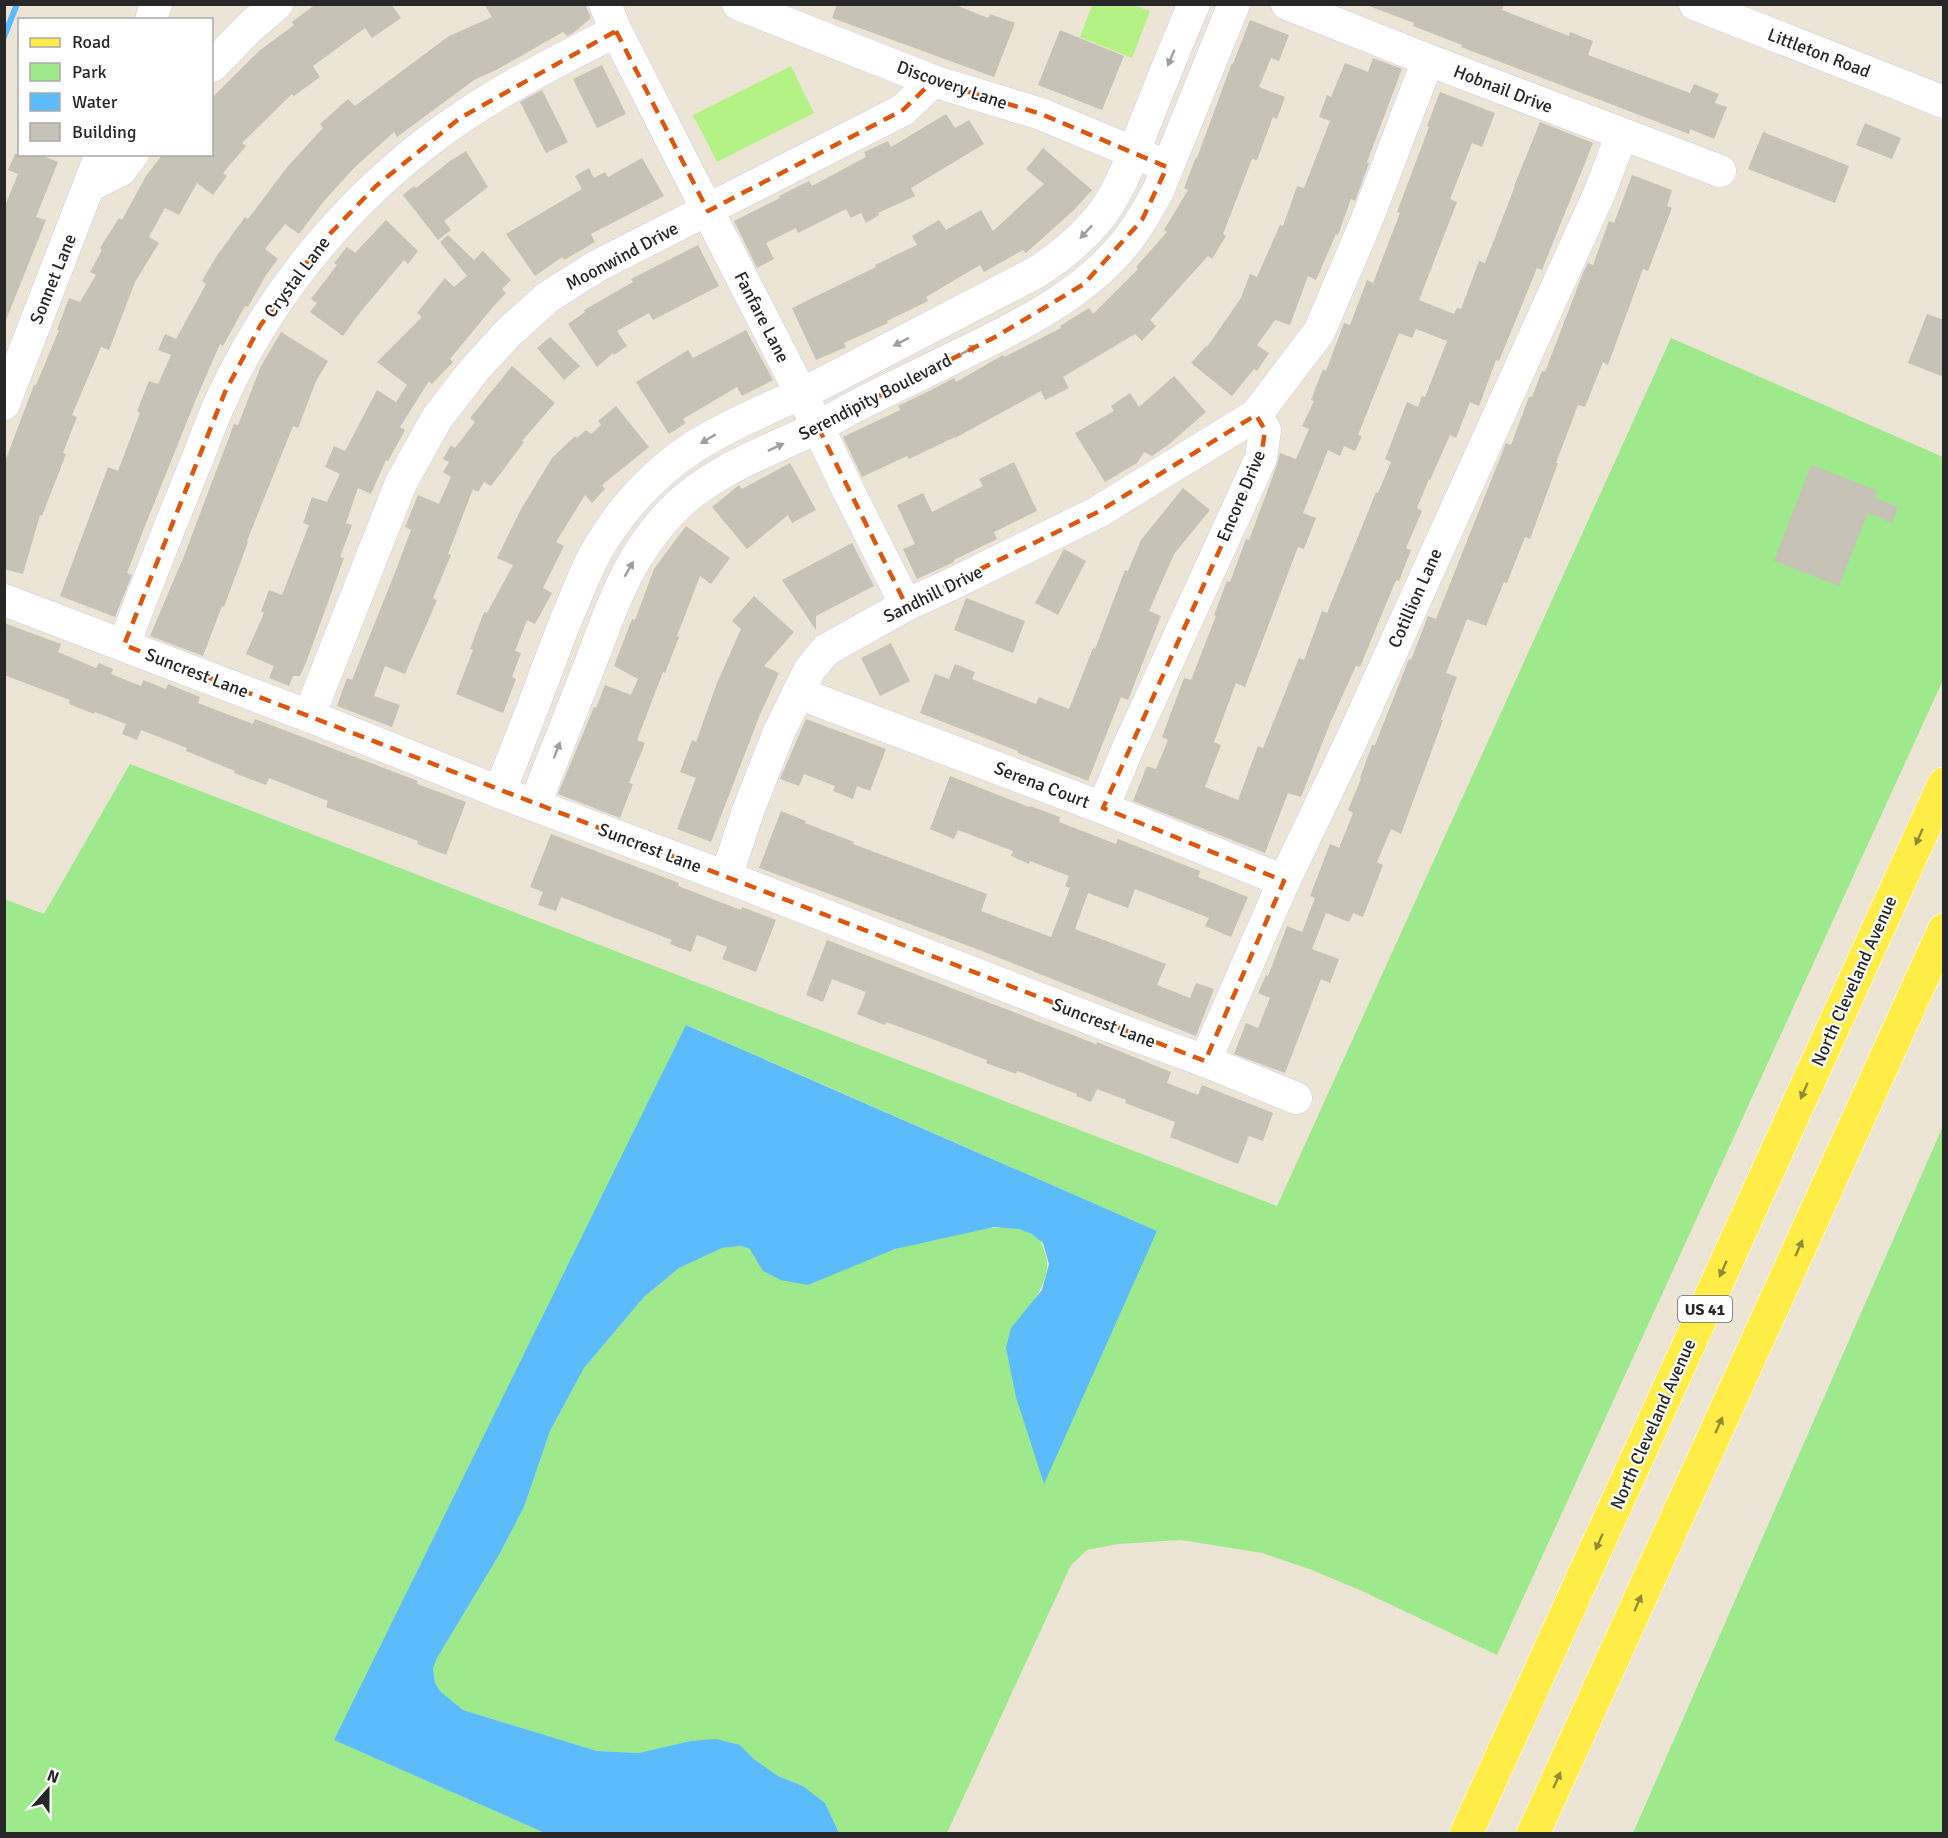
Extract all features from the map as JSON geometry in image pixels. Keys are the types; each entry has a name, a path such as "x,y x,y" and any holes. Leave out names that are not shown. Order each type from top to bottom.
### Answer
{"main road":[{"name":"North Cleveland Avenue","path":"1466,1833 1944,784"},
{"path":"1533,1833 1944,930"}],"street":[{"path":"213,65 250,27 277,4"},
{"name":"Discovery Lane","path":"738,4 933,81 1041,114 1167,167"},
{"name":"Serendipity Boulevard","path":"499,792 554,651 597,551 652,479 682,455 714,435 801,394 1035,273 1076,243 1099,218 1113,195 1134,152 1194,4"},
{"name":"Serendipity Boulevard","path":"536,804 623,579 655,530 675,508 718,474 818,427 997,336 1061,301 1084,284 1125,243 1142,220 1158,191 1234,4"},
{"name":"Hobnail Drive","path":"1287,4 1720,171"},
{"name":"Littleton Road","path":"1695,4 1944,102"},
{"name":"Fanfare Lane","path":"610,18 906,605"},
{"name":"Crystal Lane","path":"124,645 180,499 225,392 260,326 321,243 376,186 417,150 460,118 541,69 610,18"},
{"path":"1256,415 1318,332 1366,222 1428,60"},
{"name":"Moonwind Drive","path":"309,716 401,483 437,418 460,387 509,332 548,297 597,266 903,110 933,81"},
{"name":"Cotillion Lane","path":"1205,1060 1284,881 1599,194 1622,134"},
{"name":"Sonnet Lane","path":"4,404 100,156"},
{"path":"91,185 121,170 132,156"},
{"name":"Sandhill Drive","path":"726,877 748,811 779,732 810,669 826,650 906,605 1098,512 1256,415"},
{"name":"Encore Drive","path":"1103,808 1127,750 1261,458 1265,430 1256,415"},
{"name":"Suncrest Lane","path":"4,600 1112,1027 1205,1060 1296,1098"},
{"name":"Serena Court","path":"798,693 1103,808 1284,881"}],"highlighted area":[{"path":"616,31 708,211 903,110 933,81 1041,114 1167,167 1142,220 1084,284 997,336 818,427 906,605 1098,512 1256,415 1265,430 1261,458 1103,808 1284,881 1205,1061 124,645 225,392 260,326 321,243 376,186 460,118"}],"green space":[{"path":"1092,5 1133,5 1150,11 1132,58 1080,37"},
{"path":"791,66 814,113 717,162 693,115"},
{"path":"1671,338 1943,457 1943,680 1497,1655 1362,1591 1312,1570 1262,1553 1181,1540 1118,1544 1087,1550 1071,1565 947,1833 839,1833 825,1803 803,1786 778,1776 755,1760 740,1745 639,1753 597,1751 463,1710 441,1692 435,1683 433,1668 437,1658 499,1555 524,1507 550,1431 584,1368 644,1297 679,1268 722,1248 741,1246 750,1249 755,1256 808,1285 905,1246 985,1229 1015,1228 1039,1239 1047,1259 1045,1279 1032,1303 1157,1231 687,1025 335,1740 545,1833 5,1833 4,899 44,914 130,764 1277,1206"},
{"path":"1943,1126 1943,1833 1633,1833"}],"water":[{"path":"686,1025 1157,1231 1044,1484 1016,1397 1006,1348 1011,1328 1042,1290 1049,1264 1043,1243 1032,1234 1019,1229 994,1227 895,1249 808,1285 781,1280 763,1271 750,1249 741,1246 722,1248 679,1268 644,1297 584,1368 550,1431 524,1507 499,1555 437,1658 433,1668 435,1683 441,1692 463,1710 597,1751 639,1753 691,1741 716,1739 740,1745 755,1760 778,1776 803,1786 825,1803 839,1833 545,1833 334,1740"}],"building":[{"path":"316,4 391,4 401,18 372,38 365,28 313,66 320,77 294,96 292,94 242,143 246,146 223,173 227,176 213,195 197,183 179,215 165,208 149,237 159,243 135,282 109,350 101,347 72,415 77,417 63,453 66,454 42,516 40,515 23,574 4,569 4,464 34,385 36,385 59,330 57,330 69,298 80,302 96,275 90,272 102,250 100,248 119,218 122,220 146,176 161,156 213,156 213,97 259,51 294,25 292,22"},
{"path":"484,4 585,4 591,18 573,33 567,36 563,32 474,80 397,137 394,132 354,168 324,201 299,234 285,224 265,249 278,259 248,307 245,306 223,346 220,344 196,399 127,573 132,575 115,617 60,596 108,467 118,471 140,413 137,411 149,381 158,384 171,355 158,350 165,334 176,339 206,284 202,281 216,257 245,217 248,219 288,166 323,128 320,124 348,99 355,106 449,36 492,17"},
{"path":"837,4 953,4 988,18 990,14 1015,23 994,77 832,18"},
{"path":"1370,4 1504,4 1502,10 1569,36 1570,32 1593,41 1588,55 1690,93 1694,84 1719,94 1715,103 1727,107 1714,139 1690,129 1689,134 1461,47 1462,45 1413,26 1414,23 1369,6"},
{"path":"1250,20 1289,35 1279,61 1271,58 1259,87 1285,97 1277,119 1273,117 1257,160 1252,159 1223,234 1226,236 1212,259 1208,256 1150,320 1156,326 1142,341 1135,334 1063,377 1069,388 1045,400 1041,391 955,438 909,459 907,456 862,477 843,437 900,410 898,406 954,378 956,382 1003,355 1004,357 1061,328 1060,326 1089,308 1093,314 1138,269 1136,267 1167,232 1164,230 1188,190 1184,188"},
{"path":"1060,30 1124,56 1102,110 1038,85"},
{"path":"1373,58 1402,69 1355,201 1351,199 1338,235 1336,234 1316,280 1308,276 1290,325 1275,320 1257,345 1269,353 1257,371 1254,369 1232,396 1191,363 1207,347 1241,298 1250,274 1257,277 1280,225 1283,226 1297,186 1304,188 1330,121 1319,117 1327,95 1331,97 1345,63 1368,72"},
{"path":"602,65 626,114 597,128 573,79"},
{"path":"542,90 568,142 546,153 520,102"},
{"path":"1440,92 1495,113 1482,147 1472,143 1450,199 1457,202 1419,300 1454,314 1457,308 1461,309 1479,261 1485,263 1540,122 1593,143 1542,270 1537,268 1499,361 1496,360 1479,406 1470,402 1456,438 1450,435 1429,479 1417,508 1422,511 1406,548 1411,550 1399,581 1396,580 1360,667 1356,666 1331,721 1301,797 1288,793 1265,853 1133,801 1147,766 1156,769 1168,740 1162,737 1184,678 1191,680 1227,581 1230,582 1246,539 1249,540 1280,453 1296,459 1309,429 1302,426 1314,401 1311,400 1323,369 1326,371 1344,323 1350,325 1367,280 1373,283 1400,213 1397,212 1429,127 1427,126","holes":["1416,329 1447,341 1425,397 1422,396 1418,407 1407,402 1385,459 1391,462 1378,493 1376,492 1327,613 1322,611 1304,660 1299,658 1263,748 1258,746 1238,800 1205,787 1221,745 1214,742 1236,683 1245,687 1298,547 1304,549 1316,518 1303,513 1328,450 1340,456 1344,446 1355,451 1362,436 1358,435 1399,333 1412,338"]},
{"path":"946,114 955,128 969,120 984,144 911,188 915,196 878,213 879,215 866,223 861,213 851,218 846,209 798,233 796,228 766,243 774,259 757,268 734,221 809,181 812,186 866,157 864,152 888,141 891,147"},
{"path":"1865,123 1901,138 1892,159 1856,145"},
{"path":"1763,132 1849,166 1835,203 1748,169"},
{"path":"1043,148 1092,190 1074,210 1026,253 1023,250 984,272 980,265 926,297 928,301 844,343 846,347 816,360 792,308 917,245 912,236 939,220 946,230 981,210 993,231 1044,184 1026,169"},
{"path":"466,151 488,187 444,221 451,230 438,240 403,195"},
{"path":"15,154 44,156 58,162 36,217 46,220 6,320 4,320 4,208 18,174 8,170"},
{"path":"642,158 664,196 591,234 595,242 564,260 562,257 535,276 506,234 582,189 575,176 589,168 594,178 605,172 608,177"},
{"path":"1632,175 1672,190 1667,206 1672,208 1648,271 1643,269 1608,365 1603,362 1585,407 1578,405 1530,539 1525,537 1507,583 1504,582 1486,626 1467,619 1446,673 1457,677 1401,834 1391,829 1377,862 1383,865 1363,917 1353,913 1349,922 1326,913 1312,949 1339,959 1330,983 1321,979 1285,1073 1234,1054 1246,1023 1258,1028 1270,998 1258,993 1266,975 1268,976 1287,926 1302,932 1315,898 1310,896 1330,844 1339,848 1353,813 1348,810 1372,745 1375,745 1409,659 1411,660 1428,616 1436,619 1506,443 1511,445 1529,397 1532,397 1542,371 1545,372 1583,273 1588,263 1593,265 1609,221 1614,223"},
{"path":"386,220 418,251 408,264 404,260 343,336 310,312 317,303 311,299 337,265 334,263 347,247 355,253"},
{"path":"448,235 474,260 483,251 511,280 502,289 506,293 450,359 453,362 432,384 429,381 400,427 405,430 388,461 386,460 371,494 358,488 346,523 352,525 340,557 344,558 307,660 300,676 293,676 289,686 269,678 274,666 246,654 264,613 261,611 269,590 282,595 309,525 303,523 312,497 327,502 340,474 325,467 334,446 345,451 377,390 396,402 407,385 377,362 422,317 417,313 445,278 454,287 467,276 440,242"},
{"path":"698,245 719,286 653,320 649,313 617,331 627,346 614,355 613,353 597,367 568,324 585,312 584,310 633,282 631,279"},
{"path":"1927,314 1944,320 1944,377 1908,363"},
{"path":"746,330 773,380 742,396 737,387 683,419 686,423 669,434 636,382 688,350 693,358"},
{"path":"281,332 328,361 316,381 298,428 293,426 203,656 150,636 184,556 234,424 238,425 261,366"},
{"path":"550,337 580,366 564,380 537,348"},
{"path":"512,366 555,403 522,441 524,442 491,486 484,482 478,492 473,489 448,554 451,555 433,598 437,600 405,674 385,666 374,696 400,705 392,727 337,706 347,678 352,680 396,570 411,530 405,527 418,495 439,504 451,477 443,472 449,462 443,459 451,445 455,448 475,422 470,418"},
{"path":"1174,376 1206,412 1168,445 1152,456 1144,452 1137,463 1105,482 1075,433 1114,411 1111,406 1130,393 1139,407"},
{"path":"616,406 649,447 602,485 605,489 592,503 585,495 556,542 564,546 543,588 552,593 535,624 527,620 515,651 521,653 512,677 516,679 503,713 456,694 473,650 470,649 484,612 487,613 513,565 497,558 520,511 552,458 575,436 577,438 586,430 591,434 601,425 598,421"},
{"path":"1014,462 1037,511 994,532 997,539 917,579 903,549 915,544 897,505 923,493 932,512 983,486 979,479"},
{"path":"790,463 816,510 792,523 788,515 747,549 712,507 739,485 742,489"},
{"path":"1811,465 1877,490 1874,497 1898,507 1892,523 1868,513 1839,586 1774,561"},
{"path":"1183,488 1210,510 1174,554 1149,611 1161,616 1128,700 1121,697 1088,781 920,713 935,674 949,679 955,664 975,672 972,679 1036,704 1039,697 1069,709 1125,570 1128,571 1141,540"},
{"path":"686,526 730,558 711,584 700,576 677,636 679,637 637,740 645,743 629,783 633,784 620,818 558,794 605,685 631,695 638,679 614,666 632,619 635,620 654,569"},
{"path":"852,543 874,586 816,616 816,630 782,580"},
{"path":"1064,549 1086,561 1058,615 1035,603"},
{"path":"754,596 794,632 764,666 779,673 759,717 711,842 677,829 696,778 680,772 692,740 696,742 717,683 741,629 732,621"},
{"path":"966,598 1025,621 1013,653 954,630"},
{"path":"4,623 61,644 58,652 96,668 99,663 113,669 111,674 141,686 143,680 166,689 168,684 200,697 198,703 253,724 255,719 418,781 417,784 466,802 446,855 417,844 418,841 326,807 328,801 269,778 266,785 234,773 235,771 186,751 187,748 141,730 137,740 122,734 126,724 69,704 70,700 4,675"},
{"path":"891,643 910,681 880,696 861,658"},
{"path":"806,719 886,749 870,791 857,786 853,799 833,791 835,786 804,774 799,786 780,779"},
{"path":"950,776 1060,817 1059,822 1116,844 1118,839 1200,871 1198,877 1248,897 1231,937 1205,926 1209,918 1135,889 1128,908 1088,893 1075,929 1166,964 1157,985 1190,998 1196,983 1214,989 1196,1036 982,951 759,868 781,811 854,842 853,844 987,894 981,911 1051,937 1070,888 1065,886 1069,876 1030,861 1029,864 1011,856 1013,851 958,830 954,839 930,829"},
{"path":"551,834 679,883 678,886 741,910 742,907 776,920 756,972 722,959 727,947 697,935 691,952 670,944 672,940 561,897 556,911 538,905 543,892 530,887"},
{"path":"827,940 1171,1072 1167,1083 1198,1095 1202,1085 1273,1113 1263,1141 1249,1136 1238,1164 1170,1137 1175,1122 1125,1103 1126,1100 1097,1089 1091,1102 1076,1096 1077,1094 1017,1071 1016,1074 986,1063 987,1060 927,1037 857,1014 866,992 832,979 823,1002 806,995"}],"waterway":[{"path":"4,37 17,4"}]}
